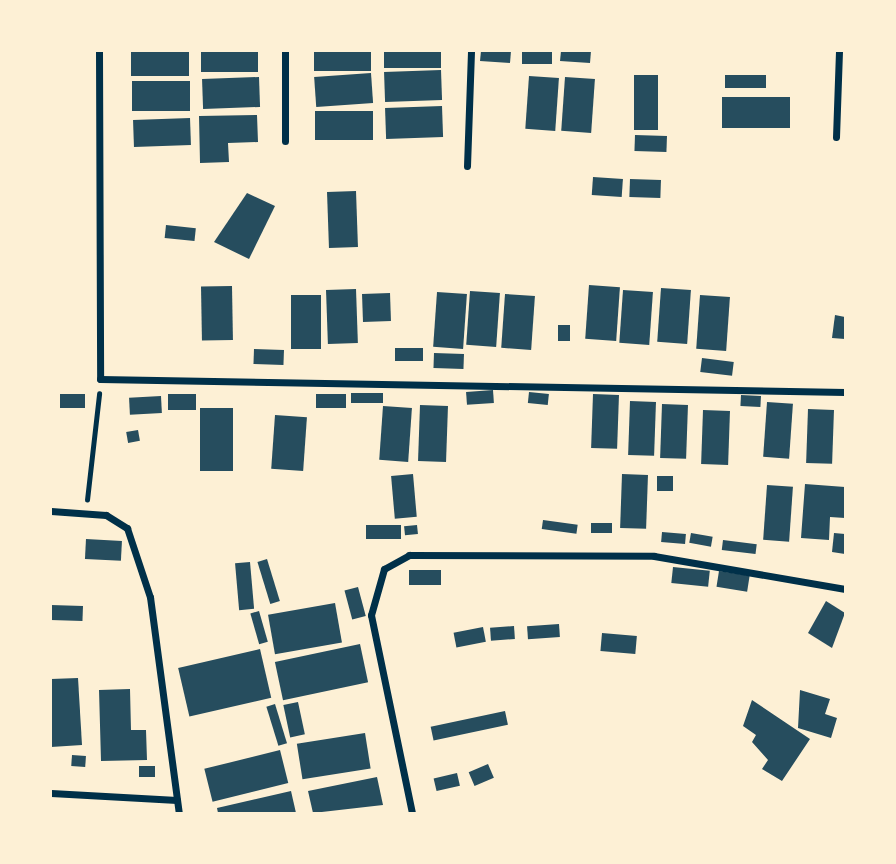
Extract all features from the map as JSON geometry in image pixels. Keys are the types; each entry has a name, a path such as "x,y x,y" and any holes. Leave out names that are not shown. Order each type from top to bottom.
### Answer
{"street":[{"path":"99,51 100,379 845,392"},
{"path":"285,51 285,141"},
{"path":"467,166 471,51"},
{"path":"836,137 839,51"},
{"path":"51,511 106,515 127,528 150,597 179,813"},
{"path":"412,813 372,615 384,569 409,555 654,556 845,589"},
{"path":"51,793 177,800"}],"path":[{"path":"86,513 100,379"}],"building":[{"path":"131,51 189,51 189,76 131,76"},
{"path":"201,51 258,51 258,72 201,72"},
{"path":"314,51 371,51 371,71 314,71"},
{"path":"384,51 441,51 441,68 384,68"},
{"path":"481,51 511,51 510,63 480,61"},
{"path":"522,51 552,51 552,64 522,64"},
{"path":"561,51 591,51 590,63 560,61"},
{"path":"441,70 442,100 385,102 384,72"},
{"path":"371,73 373,103 316,107 314,77"},
{"path":"634,75 658,75 658,130 634,130"},
{"path":"725,75 766,75 766,88 725,88"},
{"path":"529,76 559,78 555,131 525,129"},
{"path":"259,77 260,107 203,109 202,79"},
{"path":"565,77 595,79 591,133 561,131"},
{"path":"132,81 190,81 190,111 132,111"},
{"path":"722,97 790,97 790,128 722,128"},
{"path":"442,106 443,137 386,139 385,108"},
{"path":"315,111 373,111 373,140 315,140"},
{"path":"257,115 258,142 228,143 229,162 200,163 199,116"},
{"path":"190,118 191,145 134,147 133,120"},
{"path":"635,135 667,136 666,152 634,151"},
{"path":"593,177 623,179 622,197 592,195"},
{"path":"630,179 661,180 660,198 629,197"},
{"path":"356,191 358,247 329,248 327,192"},
{"path":"247,193 275,206 249,259 214,242"},
{"path":"166,225 196,228 194,241 165,238"},
{"path":"589,285 620,287 616,341 585,339"},
{"path":"232,286 233,340 202,341 201,287"},
{"path":"661,288 691,290 687,344 657,342"},
{"path":"356,289 358,343 328,344 326,290"},
{"path":"623,290 653,292 649,345 619,343"},
{"path":"470,291 500,293 496,347 466,345"},
{"path":"437,292 467,294 463,349 433,347"},
{"path":"390,293 391,321 363,322 362,294"},
{"path":"505,294 535,296 531,350 501,348"},
{"path":"291,295 321,295 321,349 291,349"},
{"path":"700,295 730,297 726,351 696,349"},
{"path":"835,315 845,317 845,339 832,338"},
{"path":"558,325 570,325 570,341 558,341"},
{"path":"395,348 423,348 423,361 395,361"},
{"path":"254,349 284,350 283,365 253,364"},
{"path":"434,353 464,354 463,369 433,368"},
{"path":"702,358 734,362 732,376 700,372"},
{"path":"493,390 494,403 467,405 466,392"},
{"path":"529,392 549,394 548,405 528,403"},
{"path":"351,393 383,393 383,403 351,403"},
{"path":"60,394 85,394 85,408 60,408"},
{"path":"168,394 196,394 196,410 168,410"},
{"path":"316,394 346,394 346,408 316,408"},
{"path":"593,394 619,395 617,449 591,448"},
{"path":"741,395 761,396 760,407 740,406"},
{"path":"161,396 162,413 130,415 129,398"},
{"path":"630,401 656,402 654,456 628,455"},
{"path":"767,402 793,404 789,459 763,457"},
{"path":"662,404 688,405 686,459 660,458"},
{"path":"420,405 448,406 446,462 418,461"},
{"path":"383,406 412,408 408,462 379,460"},
{"path":"200,408 233,408 233,471 200,471"},
{"path":"808,409 834,410 832,464 806,463"},
{"path":"703,410 730,411 728,465 701,464"},
{"path":"275,415 307,417 303,471 271,469"},
{"path":"138,430 140,441 128,443 126,432"},
{"path":"413,474 417,517 395,519 391,476"},
{"path":"622,474 648,475 646,529 620,528"},
{"path":"657,476 673,476 673,491 657,491"},
{"path":"805,484 845,487 845,518 830,517 829,540 801,538"},
{"path":"767,485 793,487 789,542 763,540"},
{"path":"543,520 578,525 576,534 542,529"},
{"path":"591,523 612,523 612,533 591,533"},
{"path":"366,525 401,525 401,539 366,539"},
{"path":"417,525 418,534 405,535 404,526"},
{"path":"662,532 686,534 685,544 661,542"},
{"path":"691,533 713,537 711,547 689,543"},
{"path":"834,533 845,534 845,554 832,552"},
{"path":"86,539 122,541 121,561 85,559"},
{"path":"723,540 757,544 756,554 722,550"},
{"path":"267,559 280,601 270,604 257,562"},
{"path":"250,562 254,609 239,610 235,563"},
{"path":"673,567 710,571 708,587 671,583"},
{"path":"409,570 441,570 441,585 409,585"},
{"path":"719,571 750,576 747,592 716,587"},
{"path":"358,587 366,616 352,620 344,591"},
{"path":"826,601 845,613 832,648 808,633"},
{"path":"335,603 342,642 275,654 268,615"},
{"path":"51,605 83,606 82,621 51,620"},
{"path":"259,611 268,642 259,644 250,613"},
{"path":"559,624 560,637 528,639 527,626"},
{"path":"514,626 515,639 491,641 490,628"},
{"path":"483,627 486,642 456,647 454,633"},
{"path":"602,633 637,636 635,654 600,651"},
{"path":"360,644 368,682 283,700 275,662"},
{"path":"260,649 271,698 189,717 178,668"},
{"path":"78,678 82,745 51,747 51,679"},
{"path":"130,689 131,730 146,730 147,760 101,761 99,690"},
{"path":"800,690 830,699 825,714 837,718 831,738 798,728"},
{"path":"752,700 810,739 782,781 762,769 768,760 752,742 756,735 743,726"},
{"path":"298,702 305,734 290,737 283,705"},
{"path":"275,704 287,743 278,746 266,707"},
{"path":"505,711 508,725 434,740 431,727"},
{"path":"365,733 371,769 302,779 297,744"},
{"path":"280,750 288,783 213,802 204,769"},
{"path":"72,755 86,756 85,767 71,766"},
{"path":"488,764 494,778 475,786 469,772"},
{"path":"139,766 155,766 155,777 139,777"},
{"path":"457,773 460,786 437,791 434,778"},
{"path":"377,777 383,805 313,813 308,791"},
{"path":"291,791 296,813 218,813 217,808"}]}
